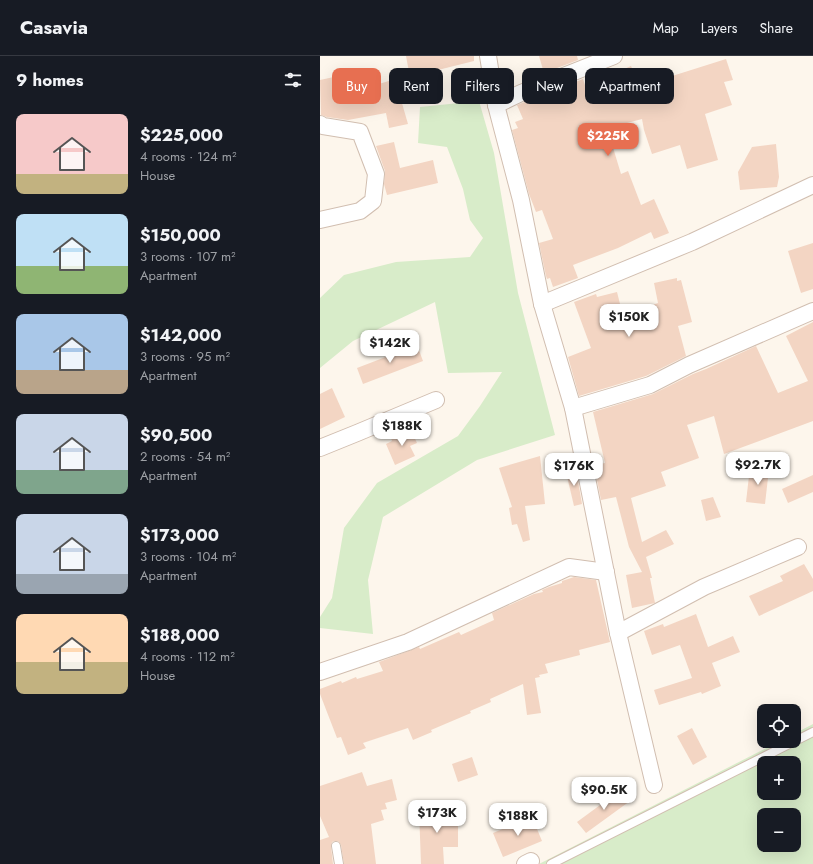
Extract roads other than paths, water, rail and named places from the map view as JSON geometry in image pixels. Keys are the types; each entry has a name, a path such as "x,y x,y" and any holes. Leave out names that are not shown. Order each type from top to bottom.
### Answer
{"street":[{"path":"488,56 496,105 521,200 542,304 574,408 618,633 654,785"},
{"path":"496,105 521,93 614,56"},
{"path":"320,124 323,126 360,132 376,174 373,201 360,211 320,220"},
{"path":"542,304 692,242 813,185"},
{"path":"574,408 650,385 689,365 813,311"},
{"path":"320,448 357,434 436,400"},
{"path":"618,633 704,587 798,547"},
{"path":"320,672 408,642 569,566 606,572"}],"lane":[{"path":"551,864 813,732"},
{"path":"336,846 339,864"}]}
